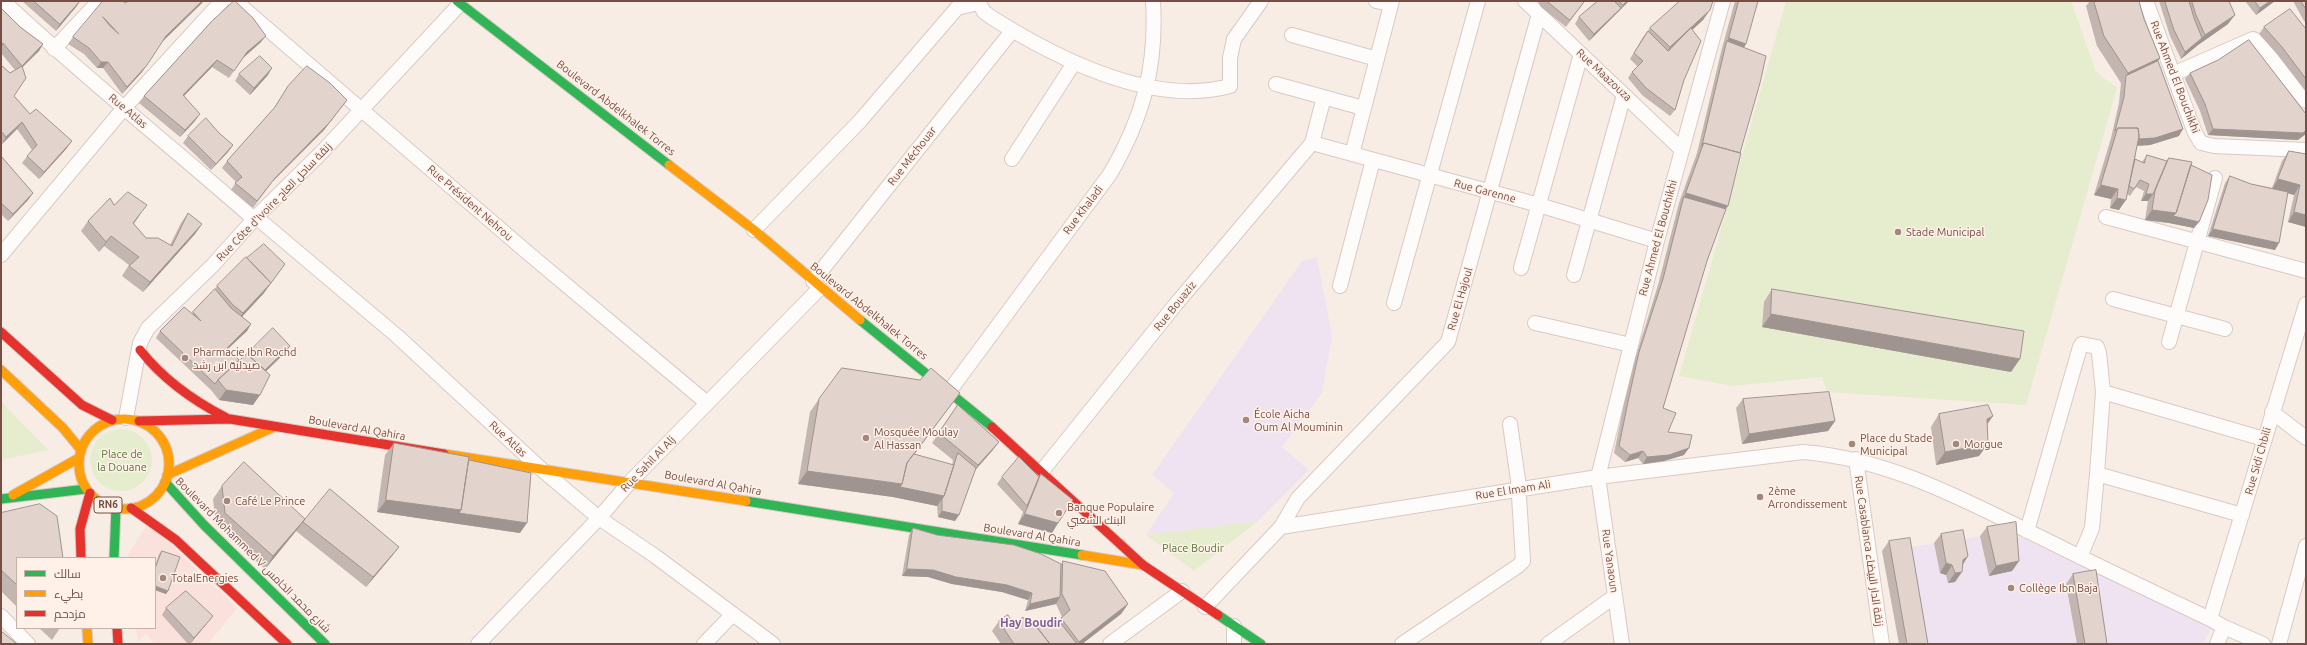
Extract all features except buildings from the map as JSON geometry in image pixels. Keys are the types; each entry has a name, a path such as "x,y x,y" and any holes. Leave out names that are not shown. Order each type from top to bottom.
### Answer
{"main road":[{"name":"Boulevard Abdelkhalek Torres","path":"459,2 754,230 948,393 999,433 1143,565 1261,644"},
{"path":"1,332 82,405 151,428 160,437 166,449 169,462 166,479"},
{"path":"140,350 154,368 170,383 200,404 230,419"},
{"path":"1,370 63,428 80,454"},
{"name":"Boulevard Al Qahira","path":"126,420 230,419 1143,565"},
{"path":"4,499 80,454 93,431 126,420"},
{"name":"Boulevard Al Qahira","path":"166,479 234,442 278,426"},
{"name":"RN6","path":"80,454 79,469 88,491 101,503 116,508 131,508 145,504 157,495 166,479"},
{"name":"Boulevard Mohammed V شارع محمد الخامس","path":"166,479 200,521 325,644"},
{"path":"4,499 88,491 80,529 81,557"},
{"path":"114,557 116,508"},
{"name":"RN6","path":"131,508 176,540 287,644"},
{"path":"86,629 88,644"},
{"path":"117,629 118,644"}],"street":[{"path":"54,49 99,1"},
{"path":"1,255 124,108 222,1"},
{"name":"Rue Président Nehrou","path":"235,1 361,110 707,403"},
{"name":"Rue Khaladi","path":"948,393 1110,174 1135,125 1148,87 1152,59 1153,1"},
{"path":"754,230 860,121 957,8 978,2 994,20 1074,63 1148,87 1193,90 1230,86 1230,58 1234,39 1261,1"},
{"path":"1352,154 1392,3 1376,1"},
{"path":"1394,303 1478,1"},
{"name":"Rue Maazouza","path":"1525,1 1682,150"},
{"name":"Rue Ahmed El Bouchikhi","path":"1598,477 1657,241 1723,1"},
{"name":"Rue Ahmed El Bouchikhi","path":"2146,1 2195,133 2202,143 2214,146 2306,150"},
{"name":"Rue Atlas","path":"4,2 54,49 397,336 541,469 599,518 773,644"},
{"name":"Rue Côte d'Ivoire زنقة ساحل العاج","path":"126,420 144,333 213,265 255,218 322,152 459,2"},
{"name":"Rue El Hajoul","path":"1281,527 1298,498 1448,342 1539,14"},
{"name":"Rue Méchouar","path":"817,284 1012,30"},
{"path":"1292,35 1377,59"},
{"path":"2173,74 2253,39 2257,41 2306,101"},
{"path":"1521,268 1581,54"},
{"path":"1012,159 1074,63"},
{"path":"1276,84 1363,108"},
{"path":"1574,275 1624,95"},
{"path":"1312,143 1324,97"},
{"name":"Rue Garenne","path":"1312,143 1539,205 1657,241"},
{"name":"Rue Bouaziz","path":"1042,471 1176,304 1312,143"},
{"path":"1340,286 1373,160"},
{"path":"2170,342 2196,242 2215,178"},
{"path":"2106,217 2306,271"},
{"name":"Rue Sahil Al Alj","path":"478,644 599,518 630,482 707,403 817,284"},
{"path":"2113,299 2225,329"},
{"name":"Rue Sidi Chbili","path":"2210,619 2306,304"},
{"path":"1535,323 1631,346"},
{"path":"2027,531 2082,344 2096,347 2103,392 2097,474 2092,528 2080,557"},
{"path":"2103,392 2264,439"},
{"path":"2272,412 2306,438"},
{"path":"1402,644 1518,566 1523,561 1517,489 1518,480 1510,424"},
{"name":"Rue El Imam Ali","path":"1281,527 1598,477 1802,452 1856,459 1914,478 1989,511 2080,557 2210,619 2224,628 2263,644"},
{"name":"Rue Casablanca زنقة الدار البيضاء","path":"1856,459 1882,644"},
{"path":"2097,474 2242,515"},
{"name":"Rue Yanaoun","path":"1598,477 1622,644"},
{"path":"1205,607 1281,527"},
{"path":"2279,644 2306,546"},
{"path":"1110,644 1182,591"},
{"path":"1548,644 1615,596"},
{"path":"704,644 733,614"},
{"path":"1,616 28,644"},
{"path":"1234,626 1234,644"},
{"path":"2217,644 2224,628"}],"shaded area":[{"name":"École Aicha Oum Al Mouminin","path":"1317,257 1332,336 1322,393 1282,447 1309,470 1258,521 1146,535 1174,493 1152,475 1302,261"},
{"path":"148,523 237,608 208,644 155,644 146,634 138,642 136,629 156,629 156,557 127,557"},
{"name":"Collège Ibn Baja","path":"2009,532 2213,625 2203,644 1899,644 1882,551"}],"green space":[{"name":"Stade Municipal","path":"1786,1 2071,1 2096,72 2117,88 2026,405 1827,392 1822,377 1733,386 1679,376"},
{"path":"1,401 48,450 1,460"},
{"name":"Place de la Douane","path":"115,429 127,429 143,438 150,448 152,460 150,472 143,482 127,491 115,491 104,486 95,477 90,466 90,454 95,443 104,434"},
{"name":"Place Boudir","path":"1258,521 1194,571 1146,535"}],"traffic: fast":[{"path":"457,1 669,165"},
{"path":"860,320 992,427"},
{"path":"165,482 204,525 325,644"},
{"path":"1,499 86,489"},
{"path":"746,501 1082,555"},
{"path":"114,557 116,508"},
{"path":"1218,615 1261,644"}],"traffic: slow":[{"path":"669,165 754,230 860,320"},
{"path":"1,370 63,428 81,450"},
{"path":"124,419 141,423 156,432 165,447 169,464 165,481 156,496 141,505 124,509 107,505 92,496 83,481 79,464 83,447 92,432 107,423 124,419"},
{"path":"167,475 274,427"},
{"path":"444,454 746,501"},
{"path":"13,495 79,458"},
{"path":"1082,555 1143,565"},
{"path":"87,629 88,644"}],"traffic: jam":[{"path":"1,332 82,405 112,420"},
{"path":"140,350 158,370 179,388 225,417"},
{"path":"139,421 230,419 444,454"},
{"path":"992,427 1143,565 1218,615"},
{"path":"81,557 80,529 90,493"},
{"path":"131,508 176,540 287,644"},
{"path":"117,629 118,644"}],"place":[{"name":"Stade Municipal","path":"1898,232"},
{"name":"Pharmacie Ibn Rochd صيدلية ابن رشد","path":"185,358"},
{"name":"École Aicha Oum Al Mouminin","path":"1246,420"},
{"name":"Mosquée Moulay Al Hassan","path":"866,438"},
{"name":"Place du Stade Municipal","path":"1852,444"},
{"name":"Morgue","path":"1956,444"},
{"name":"2ème Arrondissement","path":"1760,497"},
{"name":"Café Le Prince","path":"227,501"},
{"name":"Banque Populaire البنك الشعبي","path":"1059,513"},
{"name":"TotalEnergies","path":"163,578"},
{"name":"Collège Ibn Baja","path":"2011,588"}],"district":[{"name":"Hay Boudir","path":"1031,623"}]}
